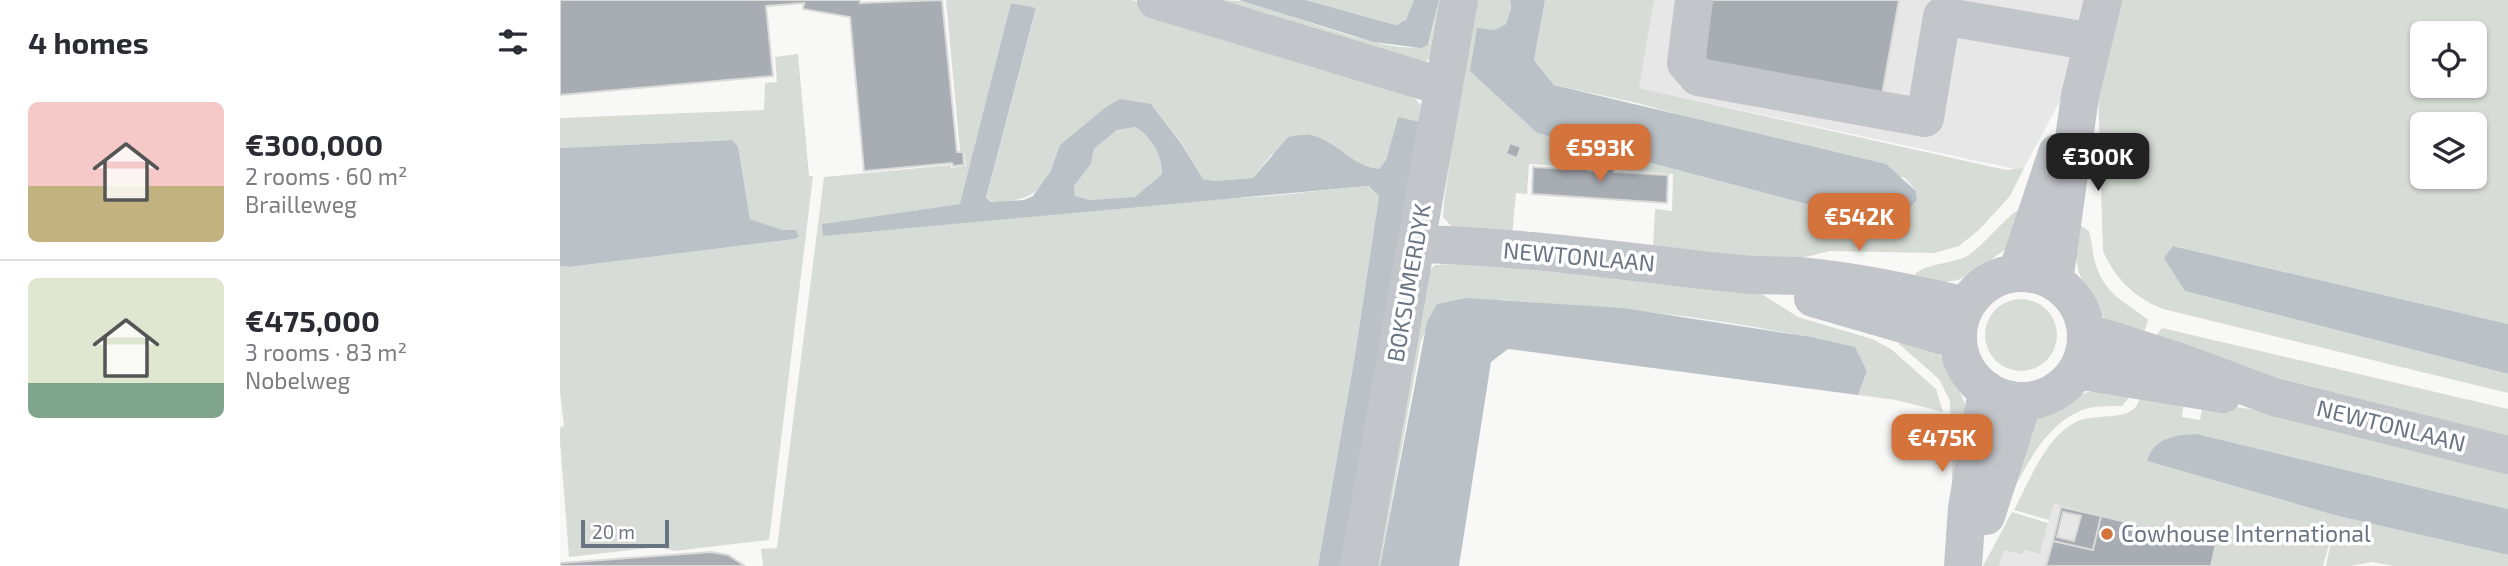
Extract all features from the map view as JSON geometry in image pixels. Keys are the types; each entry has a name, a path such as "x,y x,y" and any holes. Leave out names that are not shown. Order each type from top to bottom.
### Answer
{"street":[{"path":"1156,0 1444,87"},
{"name":"BOKSUMERDYK","path":"1359,566 1459,0"},
{"path":"1694,0 1686,63 1698,77 1708,81 1924,118 1942,16 2092,42"},
{"path":"2054,281 2080,96 2103,0"},
{"path":"2017,273 2051,168 2080,96"},
{"name":"NEWTONLAAN","path":"1416,244 1645,263 1742,275 1793,293 1962,323"},
{"path":"2017,273 2035,274 2054,281 2070,294 2081,312 2086,332 2084,352 2077,370 2063,386 2044,397 2023,401 2004,398 1987,390 1973,377 1963,362 1962,323 1978,290 1995,278 2017,273"},
{"name":"NEWTONLAAN","path":"2086,332 2180,362 2274,397 2508,455"},
{"name":"NEWTONLAAN","path":"2077,370 2170,387 2274,397"},
{"path":"1964,566 1967,508 1987,390"},
{"path":"1964,566 1987,512 2023,401"}],"shaded area":[{"path":"946,0 1132,0 1400,83 1421,105 1404,252 1398,117 1386,160 1379,169 1364,168 1328,142 1272,154 1253,178 1214,181 1203,179 1181,142 1151,104 1060,145 1048,176 1037,190 1029,195 1007,201 991,201 986,199 1036,9 1012,3 961,204 822,224 1270,196 1367,186 1379,196 1355,355 1318,566 763,566 761,549 777,548 824,177 951,165 951,168 966,166 964,151 960,151"},
{"path":"1199,0 1242,1 1366,40 1392,46 1414,47 1429,44 1439,0 1449,0 1438,52 1425,62"},
{"path":"1239,0 1306,0 1396,25 1406,20 1414,0 1439,0 1428,45 1421,48 1373,42"},
{"path":"1306,0 1414,0 1406,21 1397,25"},
{"path":"1468,0 1510,0 1511,8 1506,24 1494,30 1470,70 1537,133 1879,223 1917,200 1916,191 1905,178 1637,103 1554,85 1534,60 1545,0 1654,0 1639,88 2006,170 2024,168 2010,196 1979,230 1959,246 1934,253 1830,251 1770,266 1653,247 1655,209 1672,211 1673,174 1616,170 1616,166 1571,162 1570,167 1529,164 1527,194 1516,193 1512,236 1452,227 1443,217 1444,202 1461,84"},
{"path":"1510,0 1545,0 1534,60 1554,85 1886,164 1916,191 1917,200 1907,211 1879,223 1537,133 1470,71 1477,28 1494,30 1506,24 1511,8"},
{"path":"1654,0 2086,0 2061,99 2024,168 2019,170 1639,88"},
{"path":"2119,0 2508,0 2508,324 2174,246 2185,291 2508,374 2508,393 2163,309 2143,299 2127,286 2114,271 2103,251 2098,92"},
{"path":"1011,3 1036,8 986,198 991,202 1024,200 1033,196 1050,172 1060,145 1106,107 1120,99 1151,104 1181,143 1203,179 1214,181 1253,178 1288,137 1302,135 1320,138 1361,164 1379,169 1386,160 1398,117 1419,122 1343,566 1318,566 1355,355 1379,196 1368,186 823,236 822,224 960,204","holes":["1136,127 1158,154 1162,174 1135,197 1090,200 1075,196 1074,186 1091,164 1094,149 1117,130"]},
{"path":"798,54 809,176 813,176 769,540 674,551 658,547 569,557 560,441 560,428 564,426 560,392 560,266 795,239 796,230 783,230 750,219 738,146 732,140 560,148 560,118 764,110 765,83 777,82 775,57"},
{"path":"1136,127 1155,147 1162,174 1135,198 1090,200 1074,196 1074,186 1091,164 1094,149 1117,130"},
{"path":"732,140 738,146 750,219 783,230 796,230 799,236 795,239 560,266 560,148"},
{"path":"2021,209 2009,246 1977,271 1958,280 1941,283 1913,278 1922,269 1967,256"},
{"path":"2078,224 2089,231 2094,259 2103,281 2122,301 2148,320 2142,339 2111,326 2094,305 2079,273 2075,255"},
{"path":"2173,246 2508,324 2508,374 2185,291 2164,258"},
{"path":"1466,263 1760,293 1798,317 1872,339 1891,349 1936,389 1943,412 1896,400 1858,395 1867,371 1855,348 1818,339 1706,319 1630,310 1496,300 1438,304 1421,341 1380,566 1369,566 1422,278 1435,265"},
{"path":"1467,298 1623,308 1811,337 1855,347 1867,371 1858,395 1508,349 1491,362 1459,566 1380,566 1427,322 1437,304"},
{"path":"2028,299 2047,309 2055,321 2055,349 2047,361 2035,369 2014,371 1995,361 1987,349 1985,328 1995,309 2007,301"},
{"path":"2162,328 2508,409 2508,437 2213,365 2155,337"},
{"path":"1898,337 1934,349 1948,365 1966,406 1953,521 1950,401 1939,379 1899,344"},
{"path":"2096,390 2131,395 2122,406 2089,408 2071,415 2056,427 2031,458 1993,530 2035,420 2074,396"},
{"path":"2140,396 2184,400 2182,417 2200,420 2203,403 2266,411 2508,470 2508,509 2197,434 2148,461 2338,516 2508,555 2508,566 2394,566 2372,562 2326,566 2334,527 2323,566 2211,566 2216,544 2054,504 2049,520 2014,510 2039,461 2055,438 2076,422 2131,411"},
{"path":"2197,434 2508,509 2508,555 2338,516 2147,461 2160,442 2181,435"},
{"path":"2053,504 2216,544 2211,566 1999,566 2003,550 2022,555 2023,550 2040,554"},
{"path":"2012,512 2048,523 2040,554 2024,550 2022,555 2004,550 1999,566 1983,566"}],"building":[{"path":"560,0 860,0 860,3 942,0 957,152 963,152 964,165 953,166 952,163 864,171 850,17 803,9 804,3 766,6 773,76 560,95"},
{"path":"1712,0 1899,0 1882,94 1701,62"},
{"path":"1510,143 1521,147 1517,158 1506,154"},
{"path":"1572,165 1588,166 1588,170 1597,171 1598,166 1614,167 1614,172 1668,175 1667,203 1532,194 1533,167 1571,169"},
{"path":"2061,507 2101,516 2093,550 2053,541","holes":["2063,512 2081,516 2074,541 2057,537"]},
{"path":"2101,516 2216,544 2211,566 2046,566 2053,541 2093,550"},
{"path":"711,552 728,555 745,566 560,566 560,563"}],"place":[{"name":"Cowhouse International","path":"2107,534"}]}
